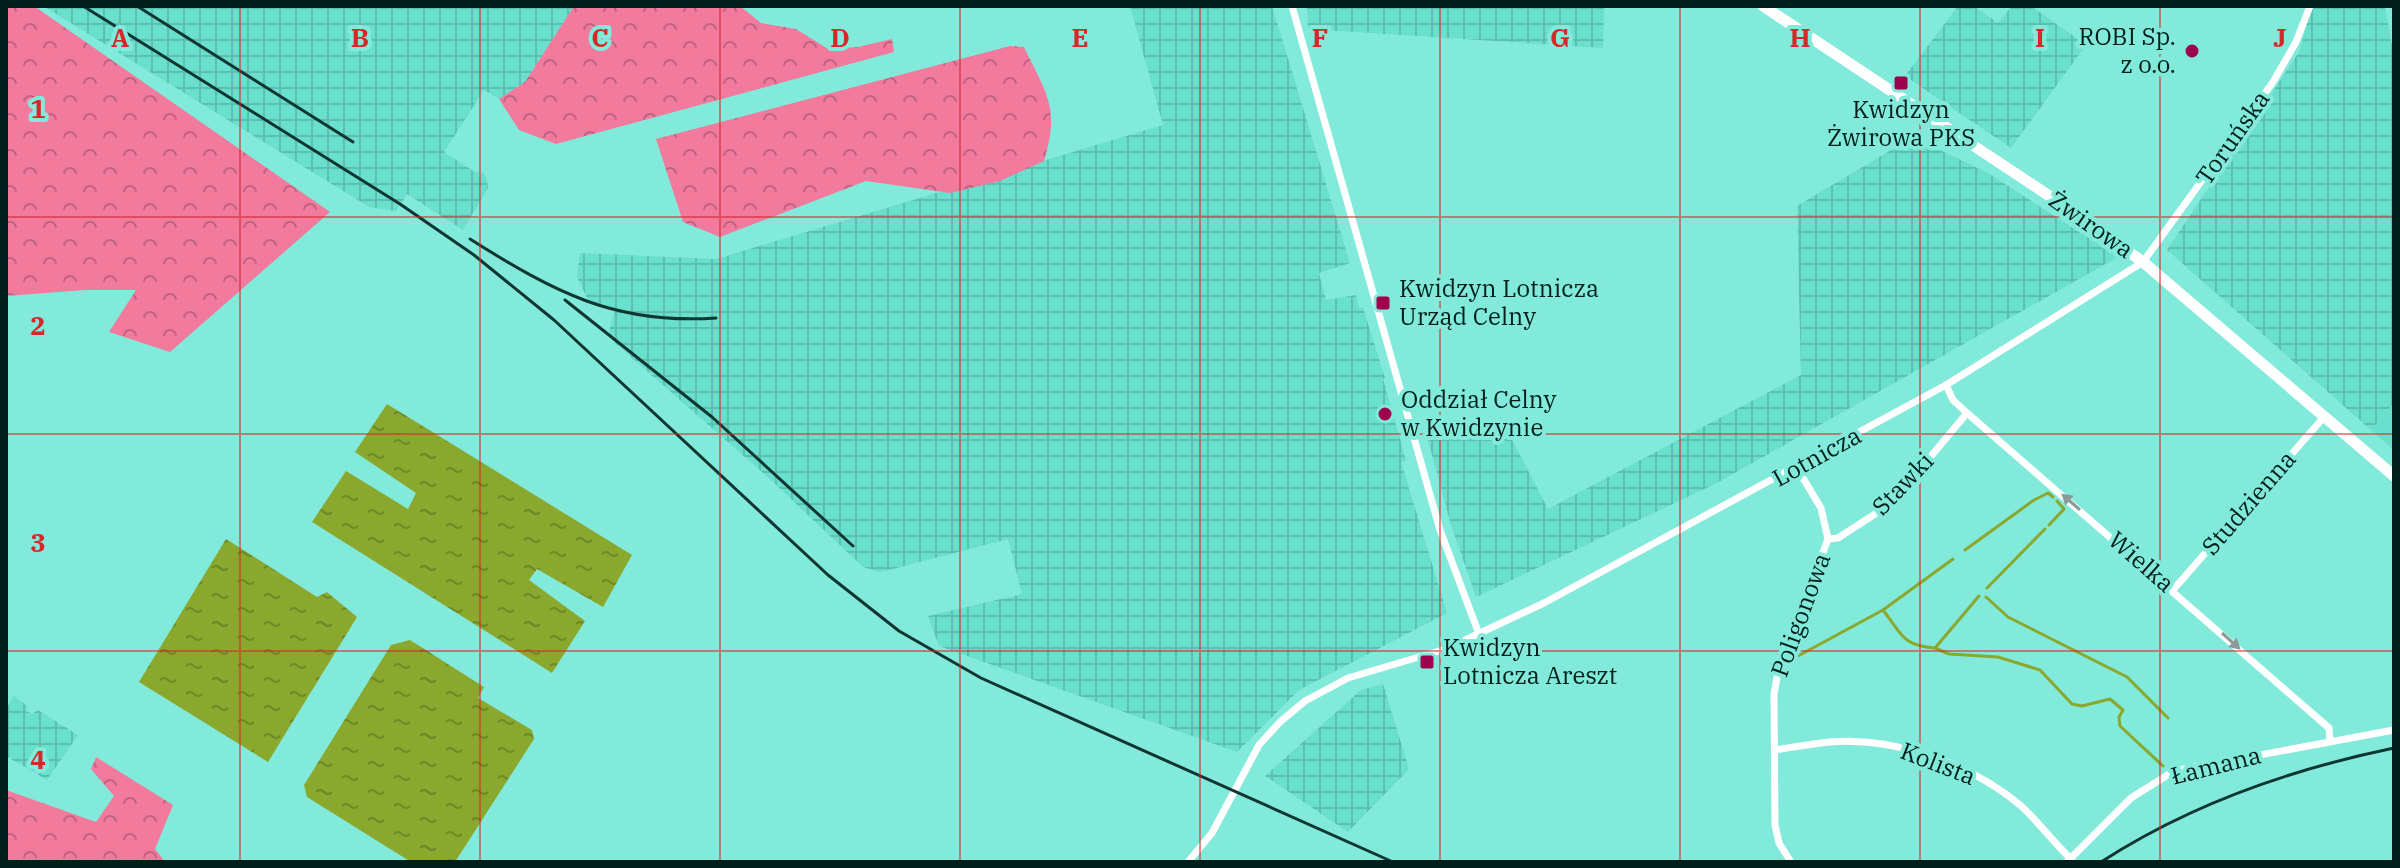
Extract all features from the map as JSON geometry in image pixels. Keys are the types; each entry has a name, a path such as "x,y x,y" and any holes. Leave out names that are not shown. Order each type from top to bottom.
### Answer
{"street":[{"path":"1292,6 1440,530 1479,634"},
{"name":"Żwirowa","path":"1763,6 2143,262 2394,476"},
{"name":"Toruńska","path":"2143,262 2273,82 2296,42 2310,6"},
{"name":"Lotnicza","path":"1188,862 1212,833 1259,745 1305,701 1348,678 1446,649 1544,603 1946,385 2143,262"},
{"name":"Wielka","path":"1946,385 1953,400 1967,413 2329,728 2330,741"},
{"name":"Stawki","path":"1828,539 1838,538 1892,503 1967,413"},
{"name":"Studzienna","path":"2173,590 2324,417"},
{"name":"Poligonowa","path":"1791,862 1782,849 1776,831 1774,694 1778,672 1828,539 1821,508 1797,468"},
{"name":"Łamana","path":"2069,860 2131,798 2174,771 2394,730"},
{"name":"Kolista","path":"1775,750 1832,742 1857,742 1907,749 1931,756 1978,777 2020,806 2069,860"}],"shaded area":[{"path":"43,6 574,6 525,82 499,99 484,90 444,152 475,172 484,173 487,181 488,188 463,230 407,194 396,211 369,207"},
{"path":"1130,6 1272,6 1350,263 1319,273 1326,300 1356,295 1359,308 1363,308 1406,460 1401,462 1447,613 1299,690 1237,752 939,646 928,616 1022,594 1008,539 881,572 863,567 771,480 615,343 609,332 615,309 588,300 577,277 580,253 716,259 1163,125"},
{"path":"1307,6 1604,6 1603,48 1308,29"},
{"path":"1958,6 1974,6 1998,23 2012,6 2031,6 2086,45 2011,148 1905,76"},
{"path":"2312,6 2385,6 2394,57 2394,403 2371,430 2167,250 2299,52"},
{"path":"1913,137 1988,173 2118,257 1715,484 1476,597 1451,525 1428,440 1501,418 1548,509 1801,375 1797,206"},
{"path":"2394,403 2394,450 2371,430"},
{"path":"1383,684 1409,769 1348,832 1265,776 1361,690"},
{"path":"14,696 28,706 26,711 32,714 38,710 78,735 47,780 6,756 6,709"}],"green space":[{"path":"6,6 34,6 330,212 170,352 109,332 136,290 6,296"},
{"path":"574,6 740,6 761,23 796,29 828,49 858,47 892,39 894,52 556,144 519,130 499,99 525,82"},
{"path":"1010,46 1024,47 1049,102 1051,127 1044,161 1000,181 950,193 866,181 720,237 683,222 656,139"},
{"path":"96,757 173,805 155,849 165,862 6,862 6,790 96,822 114,796 91,769"}],"water":[{"path":"387,404 632,555 603,607 537,569 529,580 585,621 552,673 312,522 346,471 408,509 416,493 355,452"},
{"path":"226,539 317,597 327,592 357,617 268,762 139,682"},
{"path":"410,640 484,687 478,698 532,730 534,739 455,862 411,862 307,797 304,785 391,645"}],"waterway":[{"path":"1965,550 2034,500 2048,493 2053,497"},
{"path":"2049,525 2064,509 2057,501"},
{"path":"1987,588 2045,529"},
{"path":"1789,657 1798,656 1883,610 1953,559"},
{"path":"1883,610 1909,641 1935,648 1979,596"},
{"path":"1986,597 2008,617 2127,677 2168,718"},
{"path":"1935,648 1949,654 1998,657 2040,670 2072,704 2082,706 2110,699 2123,710 2119,717 2120,726 2163,766"}],"railway":[{"path":"83,6 400,204 474,255 554,320 828,575 899,631 981,678 1393,862"},
{"path":"137,6 353,142"},
{"path":"470,239 530,275 587,301 647,316 716,318"},
{"path":"565,300 712,417 853,546"},
{"path":"2101,862 2205,806 2280,778 2394,748"}],"place":[{"name":"ROBI Sp. z o.o.","path":"2192,51"},
{"name":"Kwidzyn Żwirowa PKS","path":"1901,83"},
{"name":"Kwidzyn Lotnicza Urząd Celny","path":"1383,303"},
{"name":"Oddział Celny w Kwidzynie","path":"1385,414"},
{"name":"Kwidzyn Lotnicza Areszt","path":"1427,662"}]}
